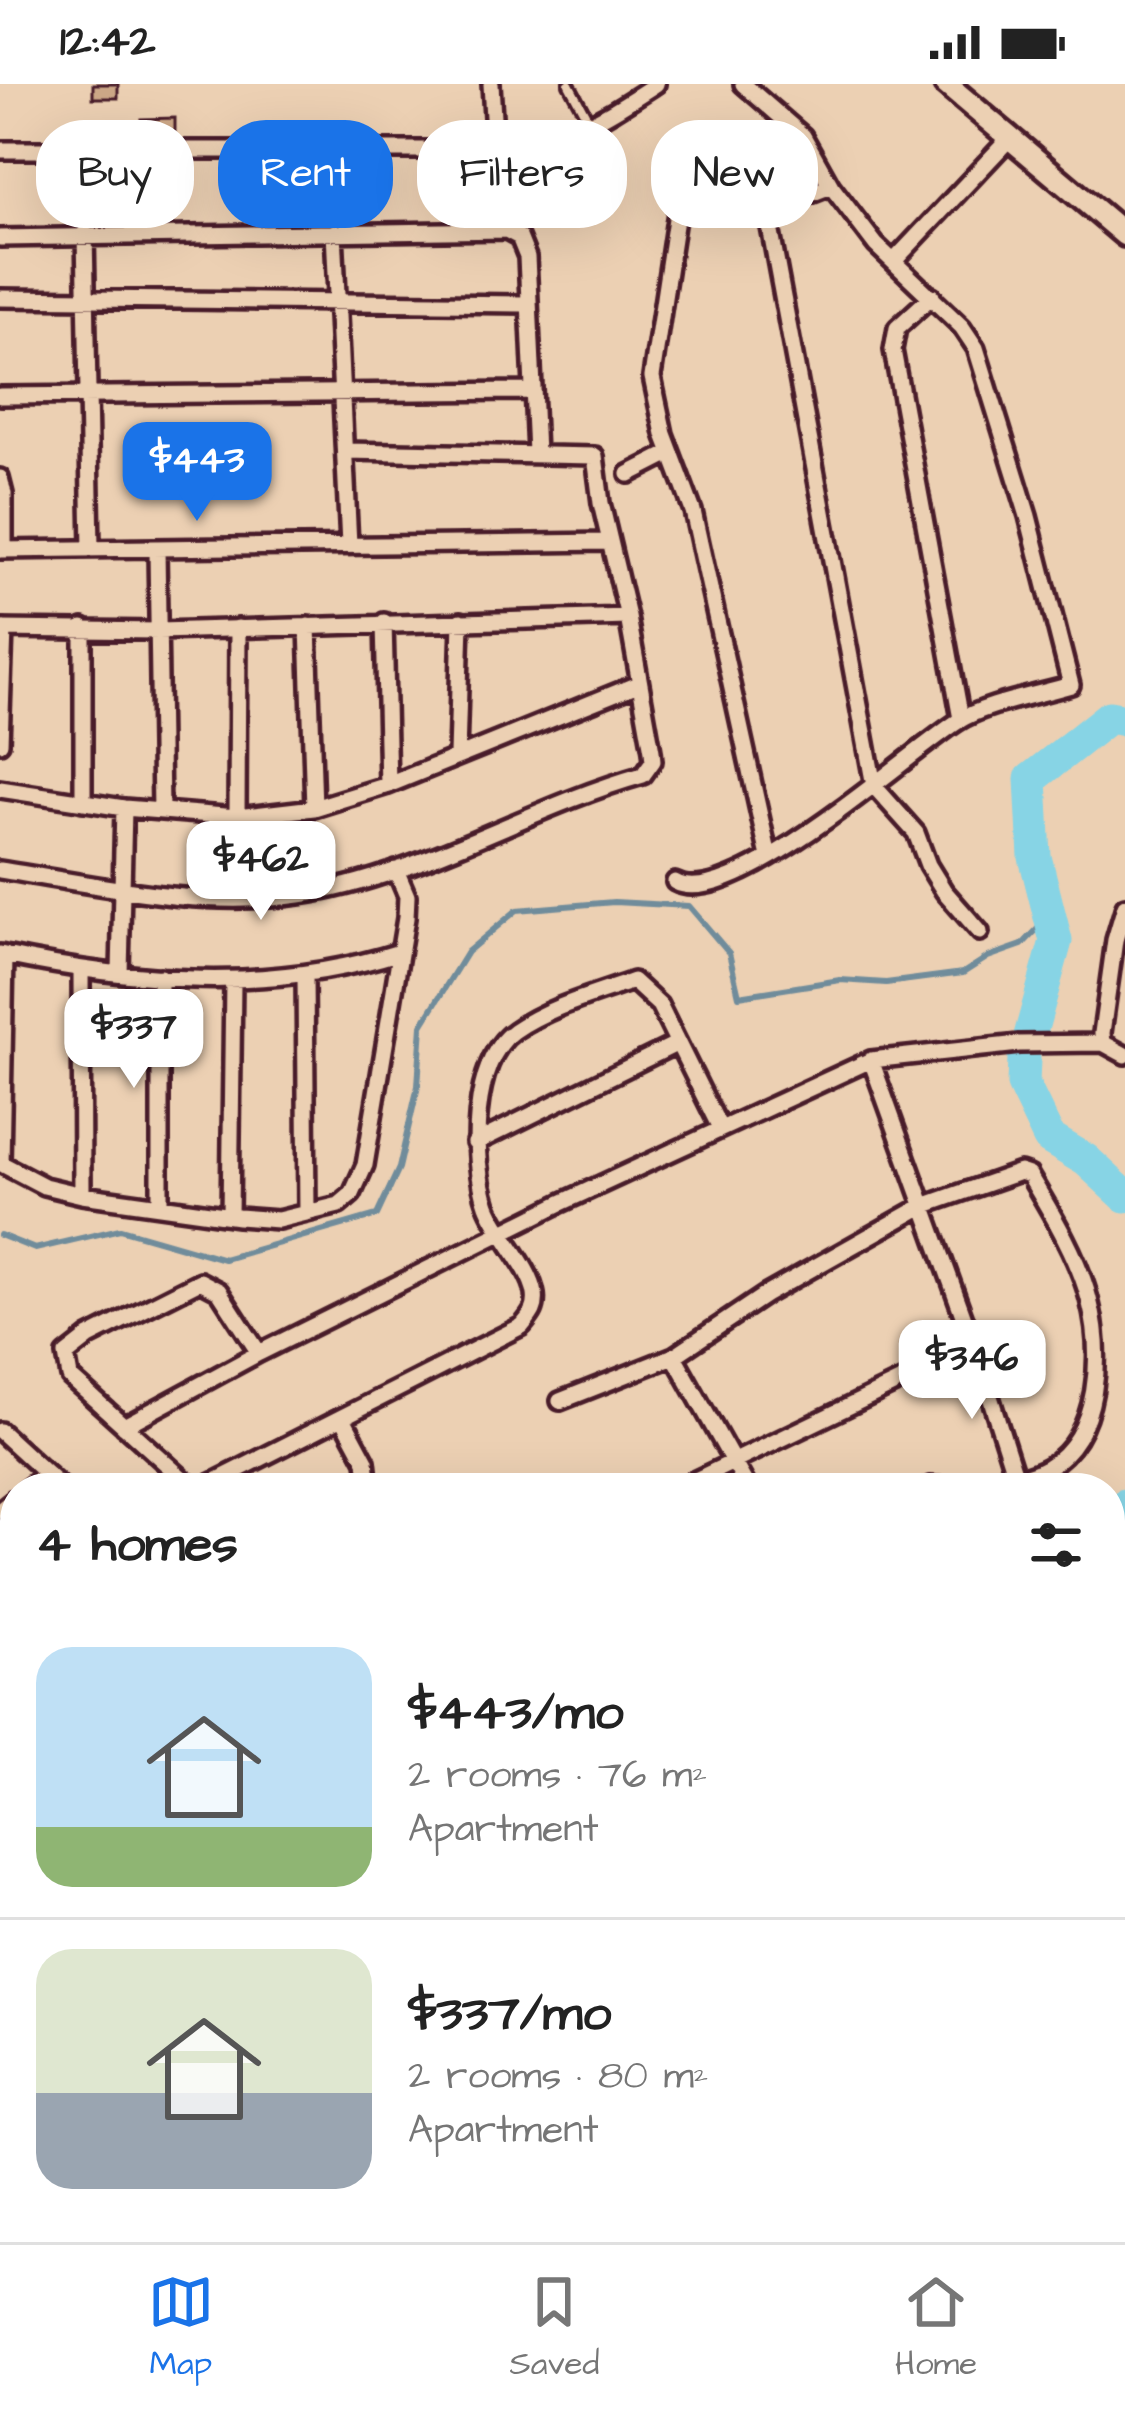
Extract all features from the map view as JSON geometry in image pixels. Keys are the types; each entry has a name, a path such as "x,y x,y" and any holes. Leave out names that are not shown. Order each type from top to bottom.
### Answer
{"street":[{"path":"491,84 493,120"},
{"path":"600,120 656,84"},
{"path":"675,882 685,887 714,884 769,857 874,786 961,719 1071,685 1028,516 976,348 962,327 876,244 831,186 802,136 743,84"},
{"path":"946,84 1125,235"},
{"path":"894,261 1009,139"},
{"path":"0,150 417,151"},
{"path":"818,191 831,186"},
{"path":"673,228 652,377 670,453 693,511 769,857"},
{"path":"770,228 874,786 916,833 944,891 980,932"},
{"path":"0,238 85,233 506,230 519,237 527,257 536,454"},
{"path":"334,232 350,545"},
{"path":"85,233 91,549"},
{"path":"932,296 896,328 893,350 961,719"},
{"path":"0,298 527,304"},
{"path":"0,396 533,391"},
{"path":"0,870 202,900 285,896 345,886 396,869 643,775 653,761 595,456 345,451"},
{"path":"629,474 670,453"},
{"path":"0,478 2,550 609,542"},
{"path":"157,550 161,811"},
{"path":"0,743 2,629 159,631 628,617"},
{"path":"457,755 460,621"},
{"path":"384,622 388,785"},
{"path":"308,626 314,808"},
{"path":"83,628 83,802"},
{"path":"237,817 238,628"},
{"path":"0,789 124,808 237,817 314,808 388,785 638,684"},
{"path":"120,972 124,808"},
{"path":"396,869 406,896 400,952 364,1165 352,1194 339,1205 278,1220 230,1216 82,1196 44,1186 1,1163 2,954 81,969 233,981 357,966 400,952"},
{"path":"1102,1043 1125,906"},
{"path":"81,969 82,1196"},
{"path":"305,975 307,1213"},
{"path":"160,977 160,1205"},
{"path":"230,1216 233,981"},
{"path":"232,1473 522,1327 535,1309 534,1288 486,1202 475,1143 487,1068 510,1034 559,1007 633,981 659,1005 720,1128"},
{"path":"475,1143 678,1043"},
{"path":"124,1426 259,1352 500,1233 871,1060 1018,1044 1102,1043 1125,1055"},
{"path":"871,1060 1015,1473"},
{"path":"560,1402 674,1356 765,1294 923,1206 1020,1172 1028,1175 1053,1215 1089,1298 1096,1354 1090,1410 1080,1437 1053,1464 1036,1473"},
{"path":"176,1473 70,1377 66,1355 89,1337 200,1281 219,1291 259,1352"},
{"path":"710,1473 974,1346"},
{"path":"674,1356 739,1473"},
{"path":"344,1418 367,1473"},
{"path":"0,1431 45,1473"}],"lane":[{"path":"569,84 588,120"}],"building":[{"path":"93,84 118,84 118,98 93,98"}],"waterway":[{"path":"1030,1036 1056,941 1035,857 1031,779 1109,717 1125,720"},
{"path":"0,1235 35,1249 120,1229 224,1259 377,1215 399,1168 418,1086 422,1025 467,952 517,910 614,902 689,906 729,953 739,996 840,980 886,983 963,973 988,957 1022,945 1048,918"},
{"path":"1024,1059 1023,1084 1049,1138 1086,1160 1125,1196"}]}
